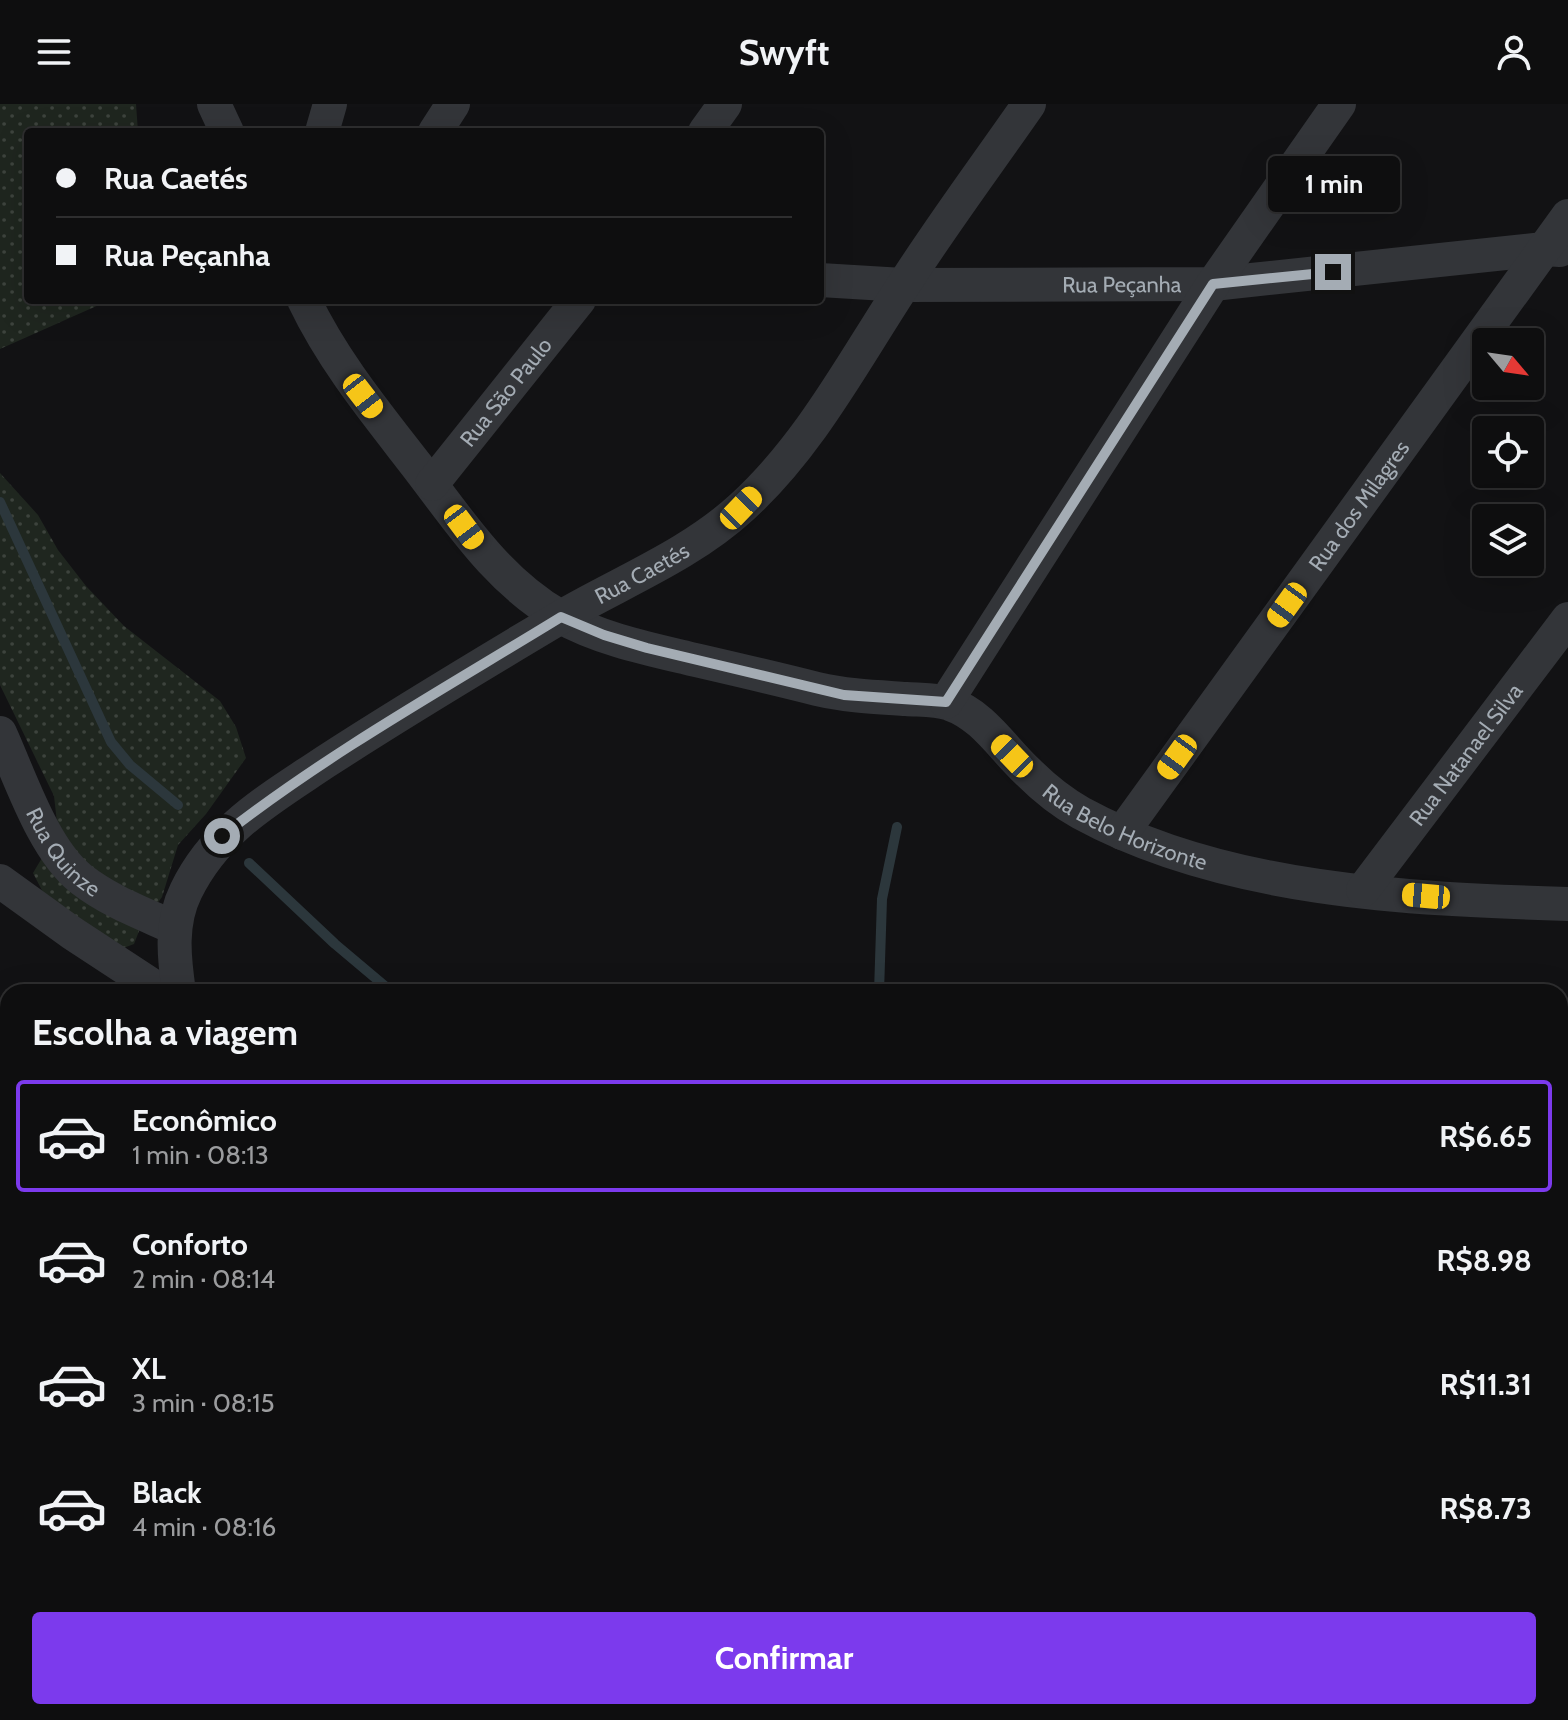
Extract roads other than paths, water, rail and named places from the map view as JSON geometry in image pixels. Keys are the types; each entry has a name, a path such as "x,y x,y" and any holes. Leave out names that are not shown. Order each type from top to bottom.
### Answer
{"street":[{"path":"214,104 225,128"},
{"path":"323,128 330,104"},
{"path":"438,128 453,104"},
{"path":"708,128 725,104"},
{"name":"Rua Caetés","path":"178,984 175,928 185,893 222,836 268,800 342,752 561,617 694,544 741,508 778,471 813,425 903,285 1029,104"},
{"path":"946,702 1213,284 1339,104"},
{"name":"Rua dos Milagres","path":"1122,833 1556,250 1568,216"},
{"name":"Rua Peçanha","path":"824,280 903,285 1213,284 1556,250"},
{"name":"Rua Belo Horizonte","path":"306,304 346,374 480,549 517,588 561,617 647,648 844,695 946,702 967,711 1029,774 1077,811 1122,833 1194,859 1267,876 1363,890 1568,904"},
{"name":"Rua São Paulo","path":"432,484 576,304"},
{"name":"Rua Natanael Silva","path":"1363,890 1568,619"},
{"name":"Rua Quinze","path":"0,733 51,846 78,877 107,897 175,928"},
{"path":"0,881 150,984"}],"waterway":[{"path":"0,502 111,742 130,765 178,805"},
{"path":"879,984 882,899 897,827"},
{"path":"249,863 382,984"}]}
